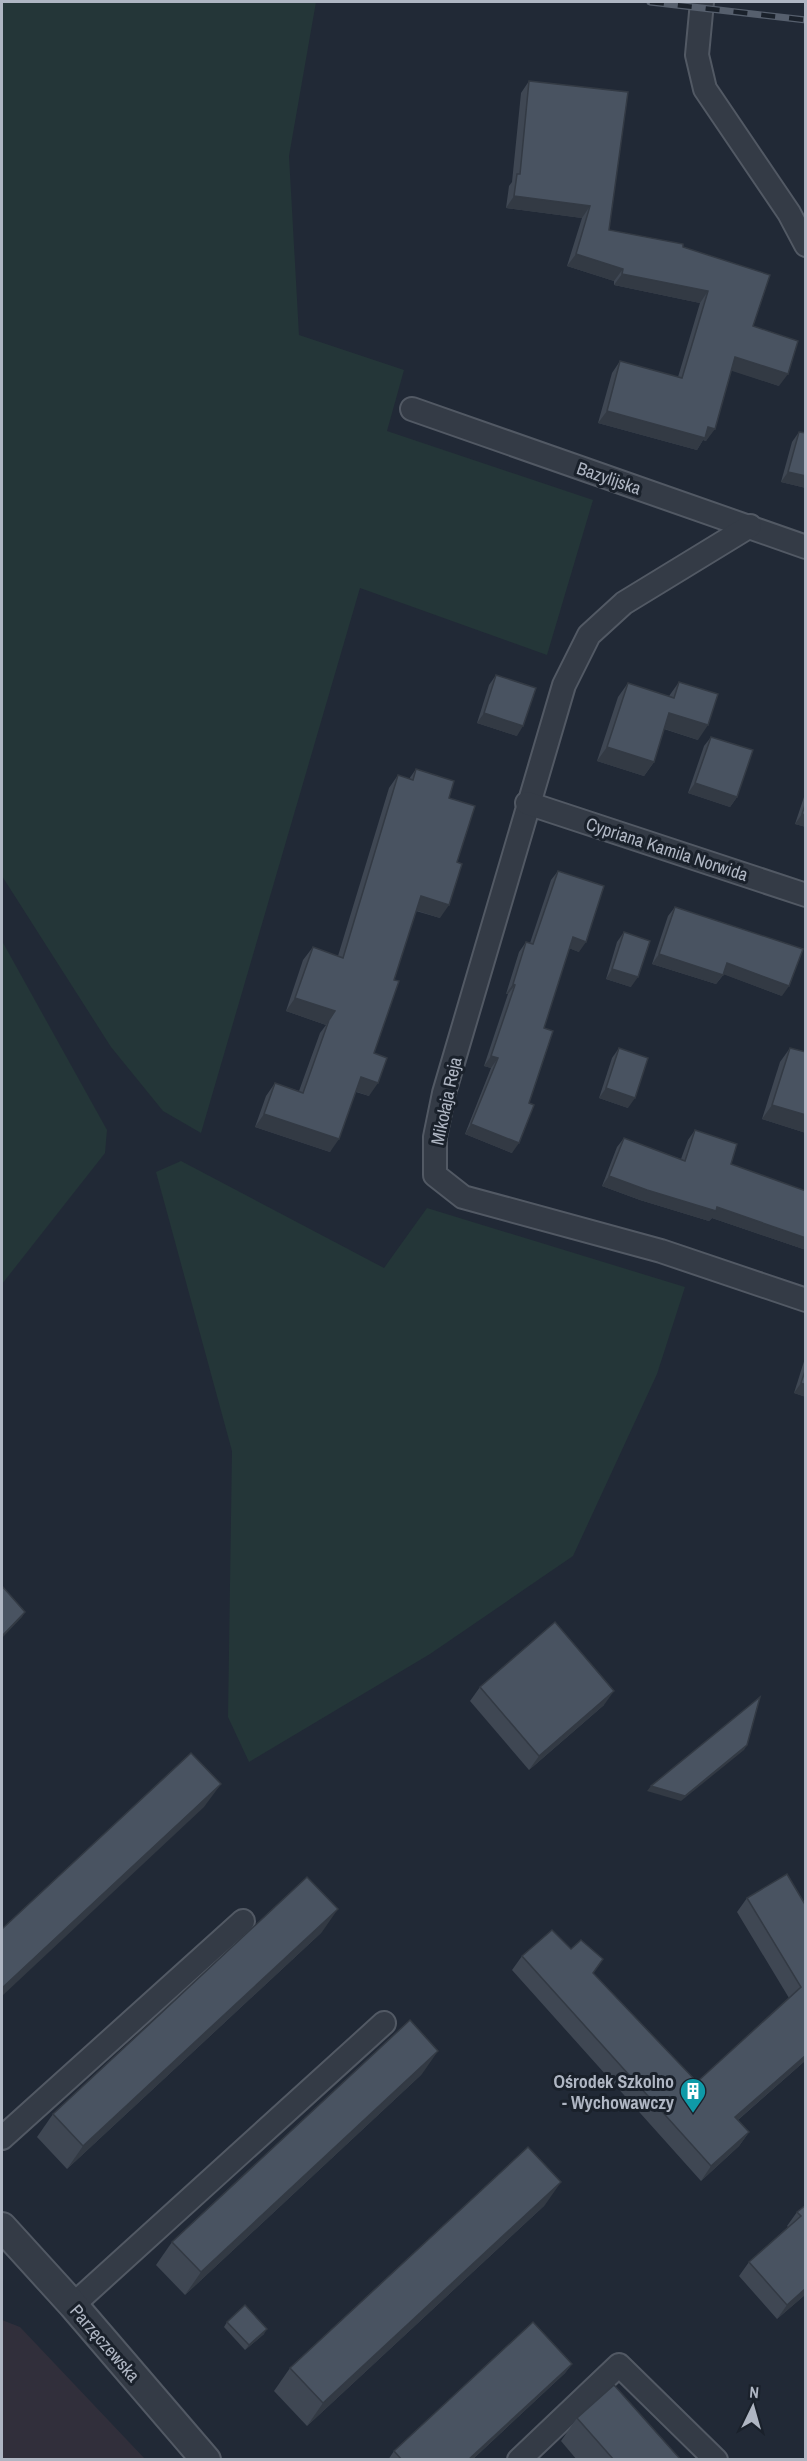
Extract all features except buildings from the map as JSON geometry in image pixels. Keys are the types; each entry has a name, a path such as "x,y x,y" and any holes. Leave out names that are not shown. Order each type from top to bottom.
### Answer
{"street":[{"path":"702,2 697,55 705,89 789,213 806,245"},
{"name":"Bazylijska","path":"412,409 806,547"},
{"name":"Mikołaja Reja","path":"750,526 624,603 589,635 564,685 444,1093 435,1137 435,1175 463,1197 661,1251 806,1300"},
{"name":"Cypriana Kamila Norwida","path":"528,803 806,895"},
{"path":"2,2138 243,1921"},
{"path":"73,2305 384,2023"},
{"name":"Parzęczewska","path":"2,2227 73,2305 206,2460"},
{"path":"519,2460 619,2365 716,2460"}],"shaded area":[{"path":"2,2 316,2 289,156 299,335 404,370 387,431 593,500 547,655 360,588 201,1133 163,1111 111,1047 2,876"},
{"path":"2,941 107,1130 105,1153 2,1284"},
{"path":"181,1161 384,1268 427,1208 685,1287 657,1374 573,1556 430,1654 249,1762 228,1717 232,1451 156,1172"},
{"path":"2,2320 20,2327 145,2459 2,2459"}],"railway":[{"path":"650,2 806,20"}],"place":[{"name":"Ośrodek Szkolno - Wychowawczy","path":"693,2114"}]}
